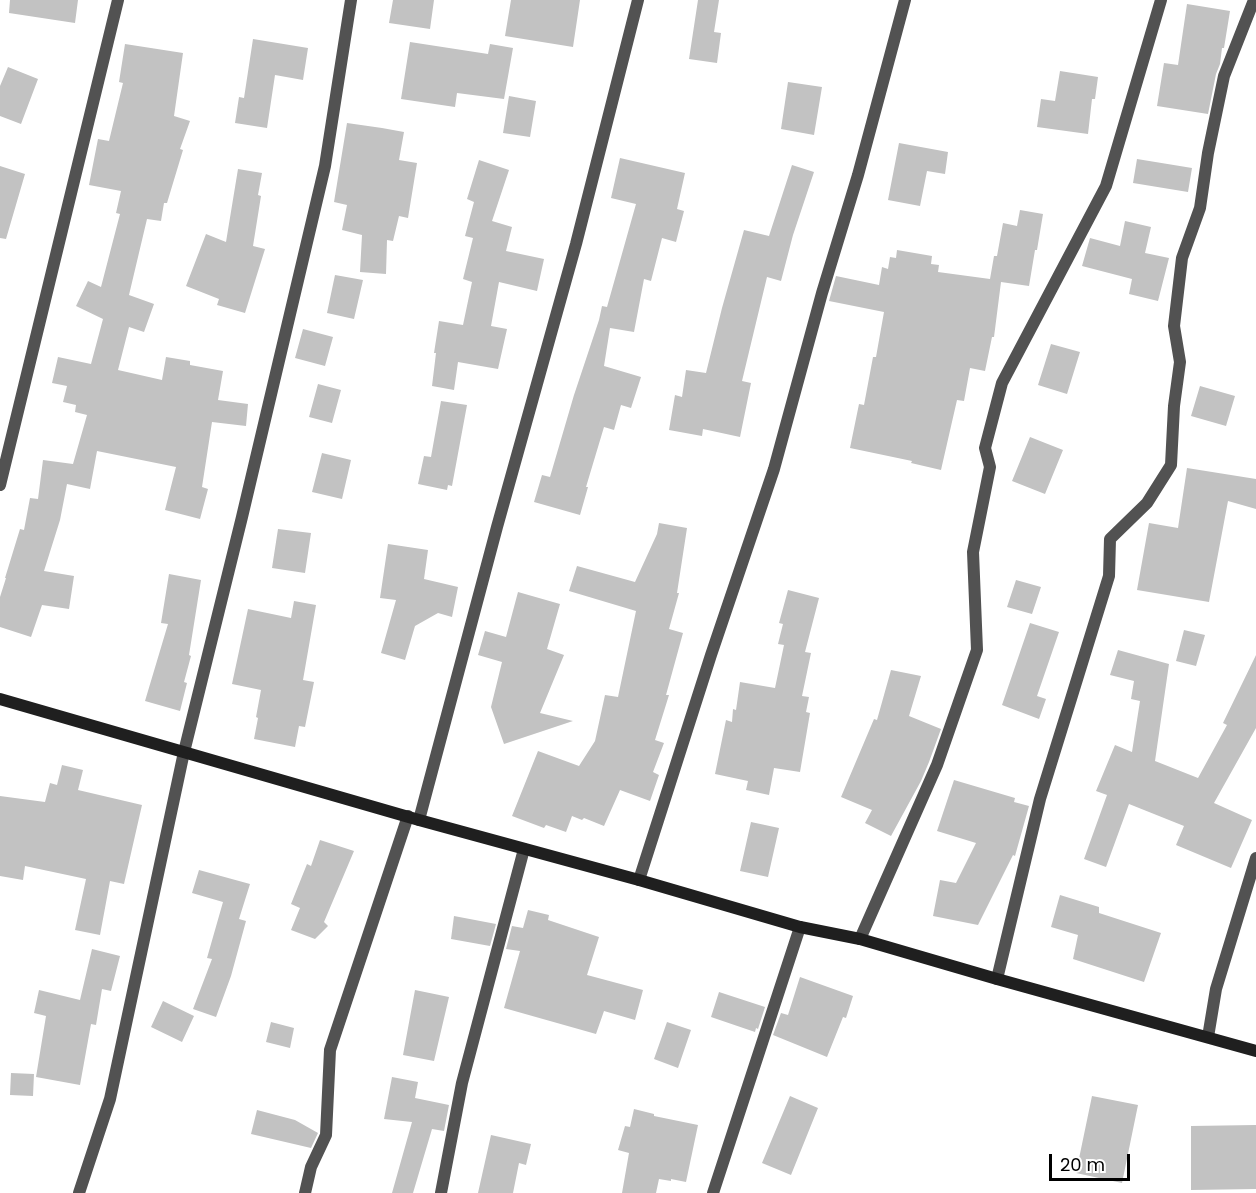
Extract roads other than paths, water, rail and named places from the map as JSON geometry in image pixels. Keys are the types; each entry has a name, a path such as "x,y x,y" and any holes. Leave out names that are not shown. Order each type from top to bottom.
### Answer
{"street":[{"path":"0,486 118,0"},
{"path":"79,1193 110,1099 184,752 325,166 351,0"},
{"path":"305,1193 311,1167 326,1135 330,1050 414,818 576,244 638,0"},
{"path":"639,880 707,666 774,469 822,293 858,175 905,0"},
{"path":"860,939 937,765 977,650 973,552 990,467 985,448 1002,383 1106,186 1161,0"},
{"path":"997,979 1040,799 1109,576 1110,539 1147,503 1171,465 1174,406 1180,362 1174,326 1182,258 1200,208 1208,153 1224,76 1254,0"},
{"path":"0,699 800,927 860,939 1256,1051"},
{"path":"441,1193 462,1083 524,849"},
{"path":"1208,1037 1216,989 1256,858"},
{"path":"713,1193 800,927"}]}
